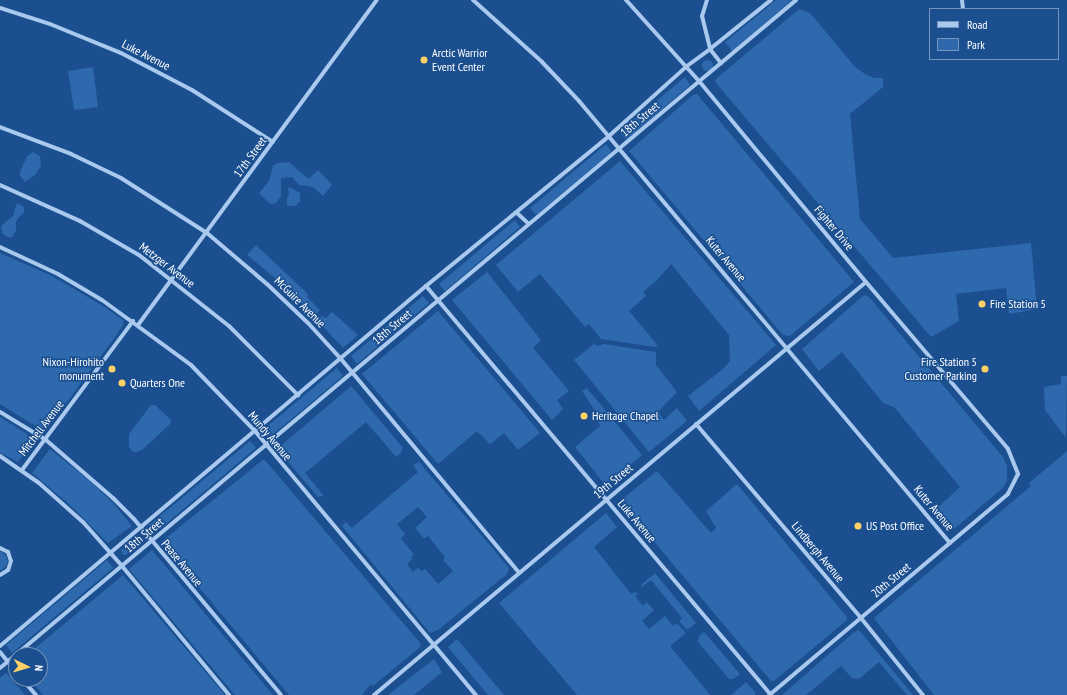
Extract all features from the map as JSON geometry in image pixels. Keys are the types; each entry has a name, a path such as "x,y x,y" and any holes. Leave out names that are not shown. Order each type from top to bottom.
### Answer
{"street":[{"name":"17th Street","path":"138,325 377,0"},
{"name":"Kuter Avenue","path":"473,0 542,62 609,136 950,543"},
{"name":"Fighter Drive","path":"626,0 699,81 866,282 1008,449 1018,474"},
{"path":"707,0 702,16 710,49 721,63"},
{"name":"18th Street","path":"0,646 426,286 517,213 609,136 686,66 710,49 770,0"},
{"name":"18th Street","path":"26,647 796,0"},
{"name":"Luke Avenue","path":"0,8 50,24 126,56 192,90 273,142"},
{"name":"McGuire Avenue","path":"0,127 71,154 121,178 207,233 268,284 309,324 341,359 520,573"},
{"name":"Metzger Avenue","path":"0,185 80,221 139,255 230,326 298,395"},
{"path":"517,213 529,224"},
{"name":"Mundy Avenue","path":"0,247 78,285 133,321 191,365 255,432 476,695"},
{"name":"19th Street","path":"374,695 866,282"},
{"name":"Luke Avenue","path":"426,286 770,695"},
{"name":"Mitchell Avenue","path":"22,470 46,440 133,321"},
{"name":"Pease Avenue","path":"0,412 46,440 100,485 140,528 281,695"},
{"name":"Lindbergh Avenue","path":"696,424 861,618 924,695"},
{"path":"0,456 22,470 83,522 122,566 229,695"},
{"name":"20th Street","path":"770,695 1008,494 1018,474"},
{"path":"0,548 8,552 11,561 8,570 0,575"},
{"path":"0,652 8,662"},
{"name":"18th Street","path":"0,668 8,662"},
{"path":"29,687 36,695"}],"green space":[{"path":"776,0 792,0 732,51 725,42"},
{"path":"799,9 810,13 855,67 874,78 883,78 883,87 850,114 860,219 893,258 1031,243 1037,309 1009,314 1006,288 956,294 959,321 931,337 716,83 715,81 717,78"},
{"path":"707,59 711,61 713,65 711,69 707,71 703,69 701,65 703,61"},
{"path":"93,67 98,107 74,110 68,71"},
{"path":"685,77 690,85 626,140 619,132"},
{"path":"697,94 854,282 790,336 783,335 629,151 693,95"},
{"path":"606,144 612,152 536,215 530,208"},
{"path":"33,152 40,156 41,166 36,174 25,182 20,176 20,172 27,156"},
{"path":"620,161 776,345 699,411 688,396 723,369 730,361 729,335 671,264 658,279 643,292 646,296 629,311 658,346 654,347 601,339 589,324 585,327 540,274 518,292 496,265"},
{"path":"289,162 307,178 310,178 318,170 332,185 323,196 313,187 299,185 292,177 281,178 281,196 276,203 270,204 259,193 269,181 273,166 277,163"},
{"path":"290,187 300,193 300,201 295,206 287,206 287,197 289,196 288,189"},
{"path":"17,203 24,207 24,213 16,222 16,231 12,237 7,237 2,233 1,226 13,216"},
{"path":"515,220 520,227 445,291 439,284"},
{"path":"256,245 308,294 307,297 320,310 314,316 284,286 247,255"},
{"path":"0,253 50,275 106,308 123,320 123,325 115,337 45,432 0,404"},
{"path":"487,272 541,340 533,348 569,391 557,400 563,409 552,420 452,300"},
{"path":"864,295 869,297 1003,457 1007,466 1007,481 1003,488 954,529 936,509 960,487 894,407 883,403 842,352 819,371 802,349"},
{"path":"423,296 429,303 357,364 351,356"},
{"path":"438,311 540,433 518,450 504,433 490,444 477,431 438,464 362,374"},
{"path":"332,312 358,335 343,348 317,320 321,316 326,318"},
{"path":"594,344 598,346 604,344 656,352 656,365 677,392 658,412 664,420 677,408 687,421 649,452 574,360"},
{"path":"337,368 343,376 271,436 264,429"},
{"path":"1061,376 1067,376 1066,438 1045,410 1044,387 1061,384"},
{"path":"351,386 403,448 401,453 396,457 366,422 305,473 324,496 318,497 277,449"},
{"path":"587,388 642,455 606,486 575,447 600,426 595,411 582,391"},
{"path":"151,405 155,405 171,420 171,423 142,450 133,452 129,447 129,434"},
{"path":"0,417 35,439 18,462 0,453"},
{"path":"250,441 256,448 155,533 148,526"},
{"path":"50,449 91,482 113,503 132,526 108,543 69,504 32,473"},
{"path":"1067,451 1067,695 934,695 874,618 1031,486 1029,483"},
{"path":"264,459 421,644 419,648 373,686 371,684 362,695 289,695 161,542"},
{"path":"419,462 509,568 507,574 438,630 430,633 342,526 346,522 352,528 418,472 413,465","holes":["418,507 427,517 415,528 424,539 428,536 445,557 443,560 453,571 438,584 425,569 422,571 418,568 413,572 407,564 412,559 411,557 414,554 401,539 405,534 397,524"]},
{"path":"657,471 711,533 716,528 706,511 737,484 847,617 847,620 774,681 771,681 620,501"},
{"path":"606,513 617,527 594,547 631,594 635,592 638,594 635,596 643,606 647,602 654,610 642,621 649,629 665,616 673,626 677,623 686,633 670,646 710,695 577,695 499,603"},
{"path":"135,538 140,541 139,544 126,555 123,555 121,550"},
{"path":"152,550 273,695 235,695 129,569"},
{"path":"0,551 6,555 8,562 0,571"},
{"path":"107,560 113,568 19,647 8,648 6,645"},
{"path":"655,573 696,623 687,630 679,621 682,618 651,580 642,587 641,585"},
{"path":"123,575 225,695 43,695 36,687 48,687 48,647 37,647"},
{"path":"859,630 913,695 907,695 879,662 860,678 852,678 841,666 806,695 782,695 853,633"},
{"path":"704,632 740,674 733,679 729,679 698,642 699,636"},
{"path":"457,639 504,695 488,695 448,647"},
{"path":"434,659 442,672 414,695 388,695"},
{"path":"6,673 8,675 8,687 18,687 25,695 0,695 0,678"},
{"path":"746,682 755,692 755,695 731,695"}],"place":[{"name":"Arctic Warrior Event Center","path":"424,60"},
{"name":"Fire Station 5","path":"982,304"},
{"name":"Nixon-Hirohito monument","path":"112,369"},
{"name":"Fire Station 5 Customer Parking","path":"985,369"},
{"name":"Quarters One","path":"122,383"},
{"name":"Heritage Chapel","path":"584,416"},
{"name":"US Post Office","path":"858,526"}]}
